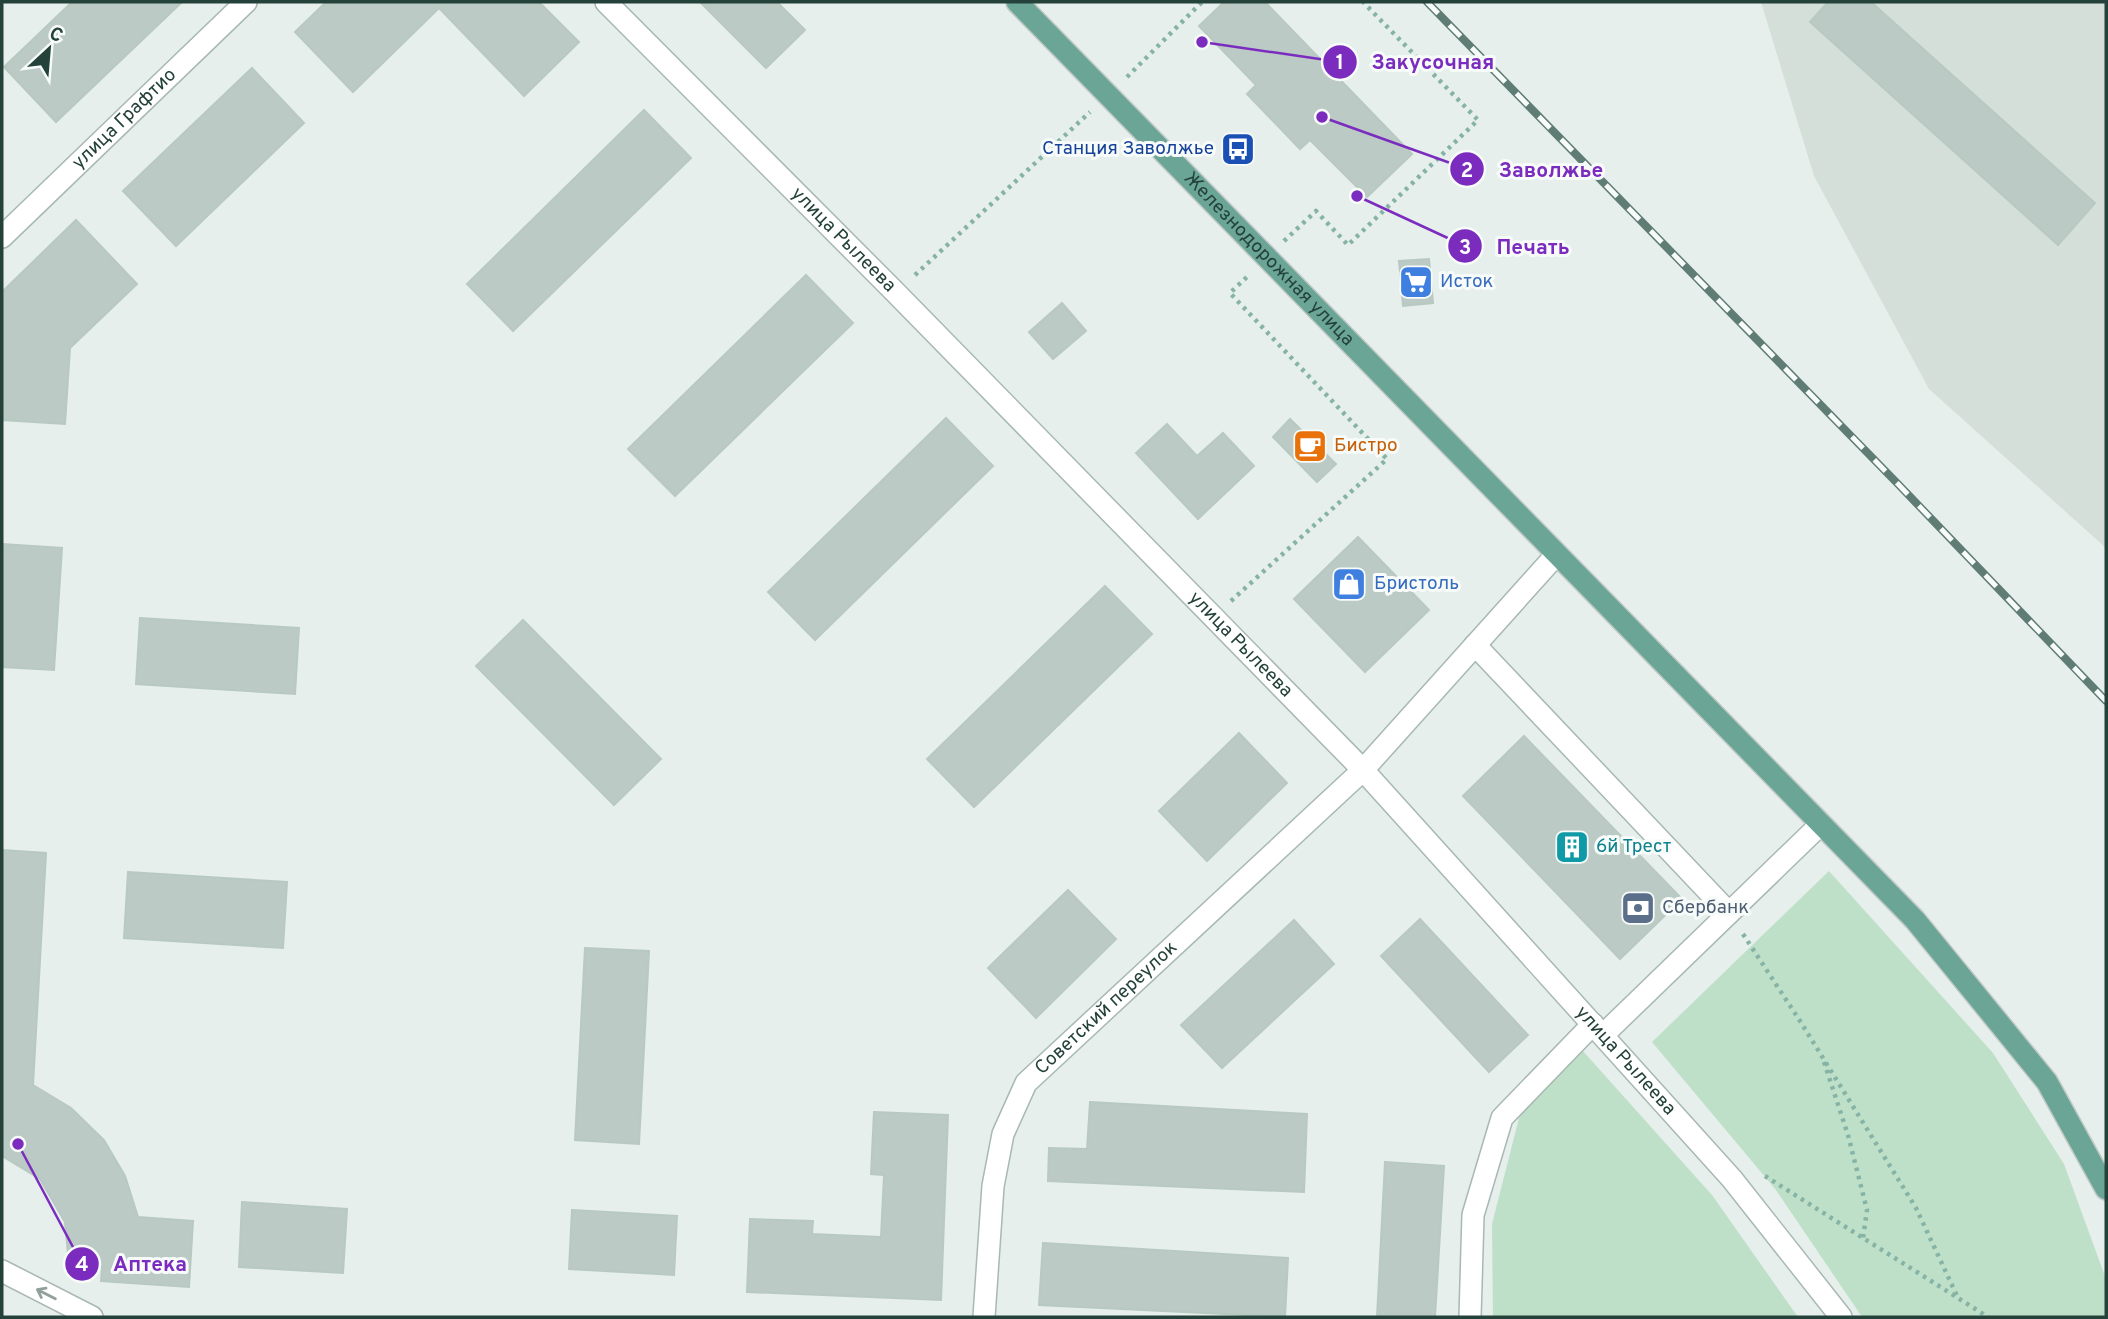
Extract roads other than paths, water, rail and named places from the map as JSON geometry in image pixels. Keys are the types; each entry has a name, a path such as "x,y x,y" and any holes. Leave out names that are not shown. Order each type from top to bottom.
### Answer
{"main road":[{"name":"Железнодорожная улица","path":"1017,2 1915,920 2047,1082 2106,1189"}],"street":[{"name":"улица Графтио","path":"2,236 246,2"},
{"name":"улица Рылеева","path":"606,2 896,293 1363,770 1732,1179 1841,1317"},
{"name":"Советский переулок","path":"984,1317 993,1186 1003,1134 1026,1083 1363,770 1556,555"},
{"path":"1475,645 1729,913"},
{"path":"1470,1317 1473,1215 1502,1118 1729,913 1820,825"},
{"path":"2,1271 90,1317"}],"railway":[{"path":"1427,2 2106,701"}],"place":[{"name":"Закусочная","path":"1202,42"},
{"name":"Заволжье","path":"1322,117"},
{"name":"Станция Заволжье","path":"1238,149"},
{"name":"Печать","path":"1357,196"},
{"name":"Исток","path":"1416,282"},
{"name":"Бистро","path":"1310,446"},
{"name":"Бристоль","path":"1349,584"},
{"name":"6й Трест","path":"1572,847"},
{"name":"Сбербанк","path":"1638,908"},
{"name":"Аптека","path":"18,1144"}]}
